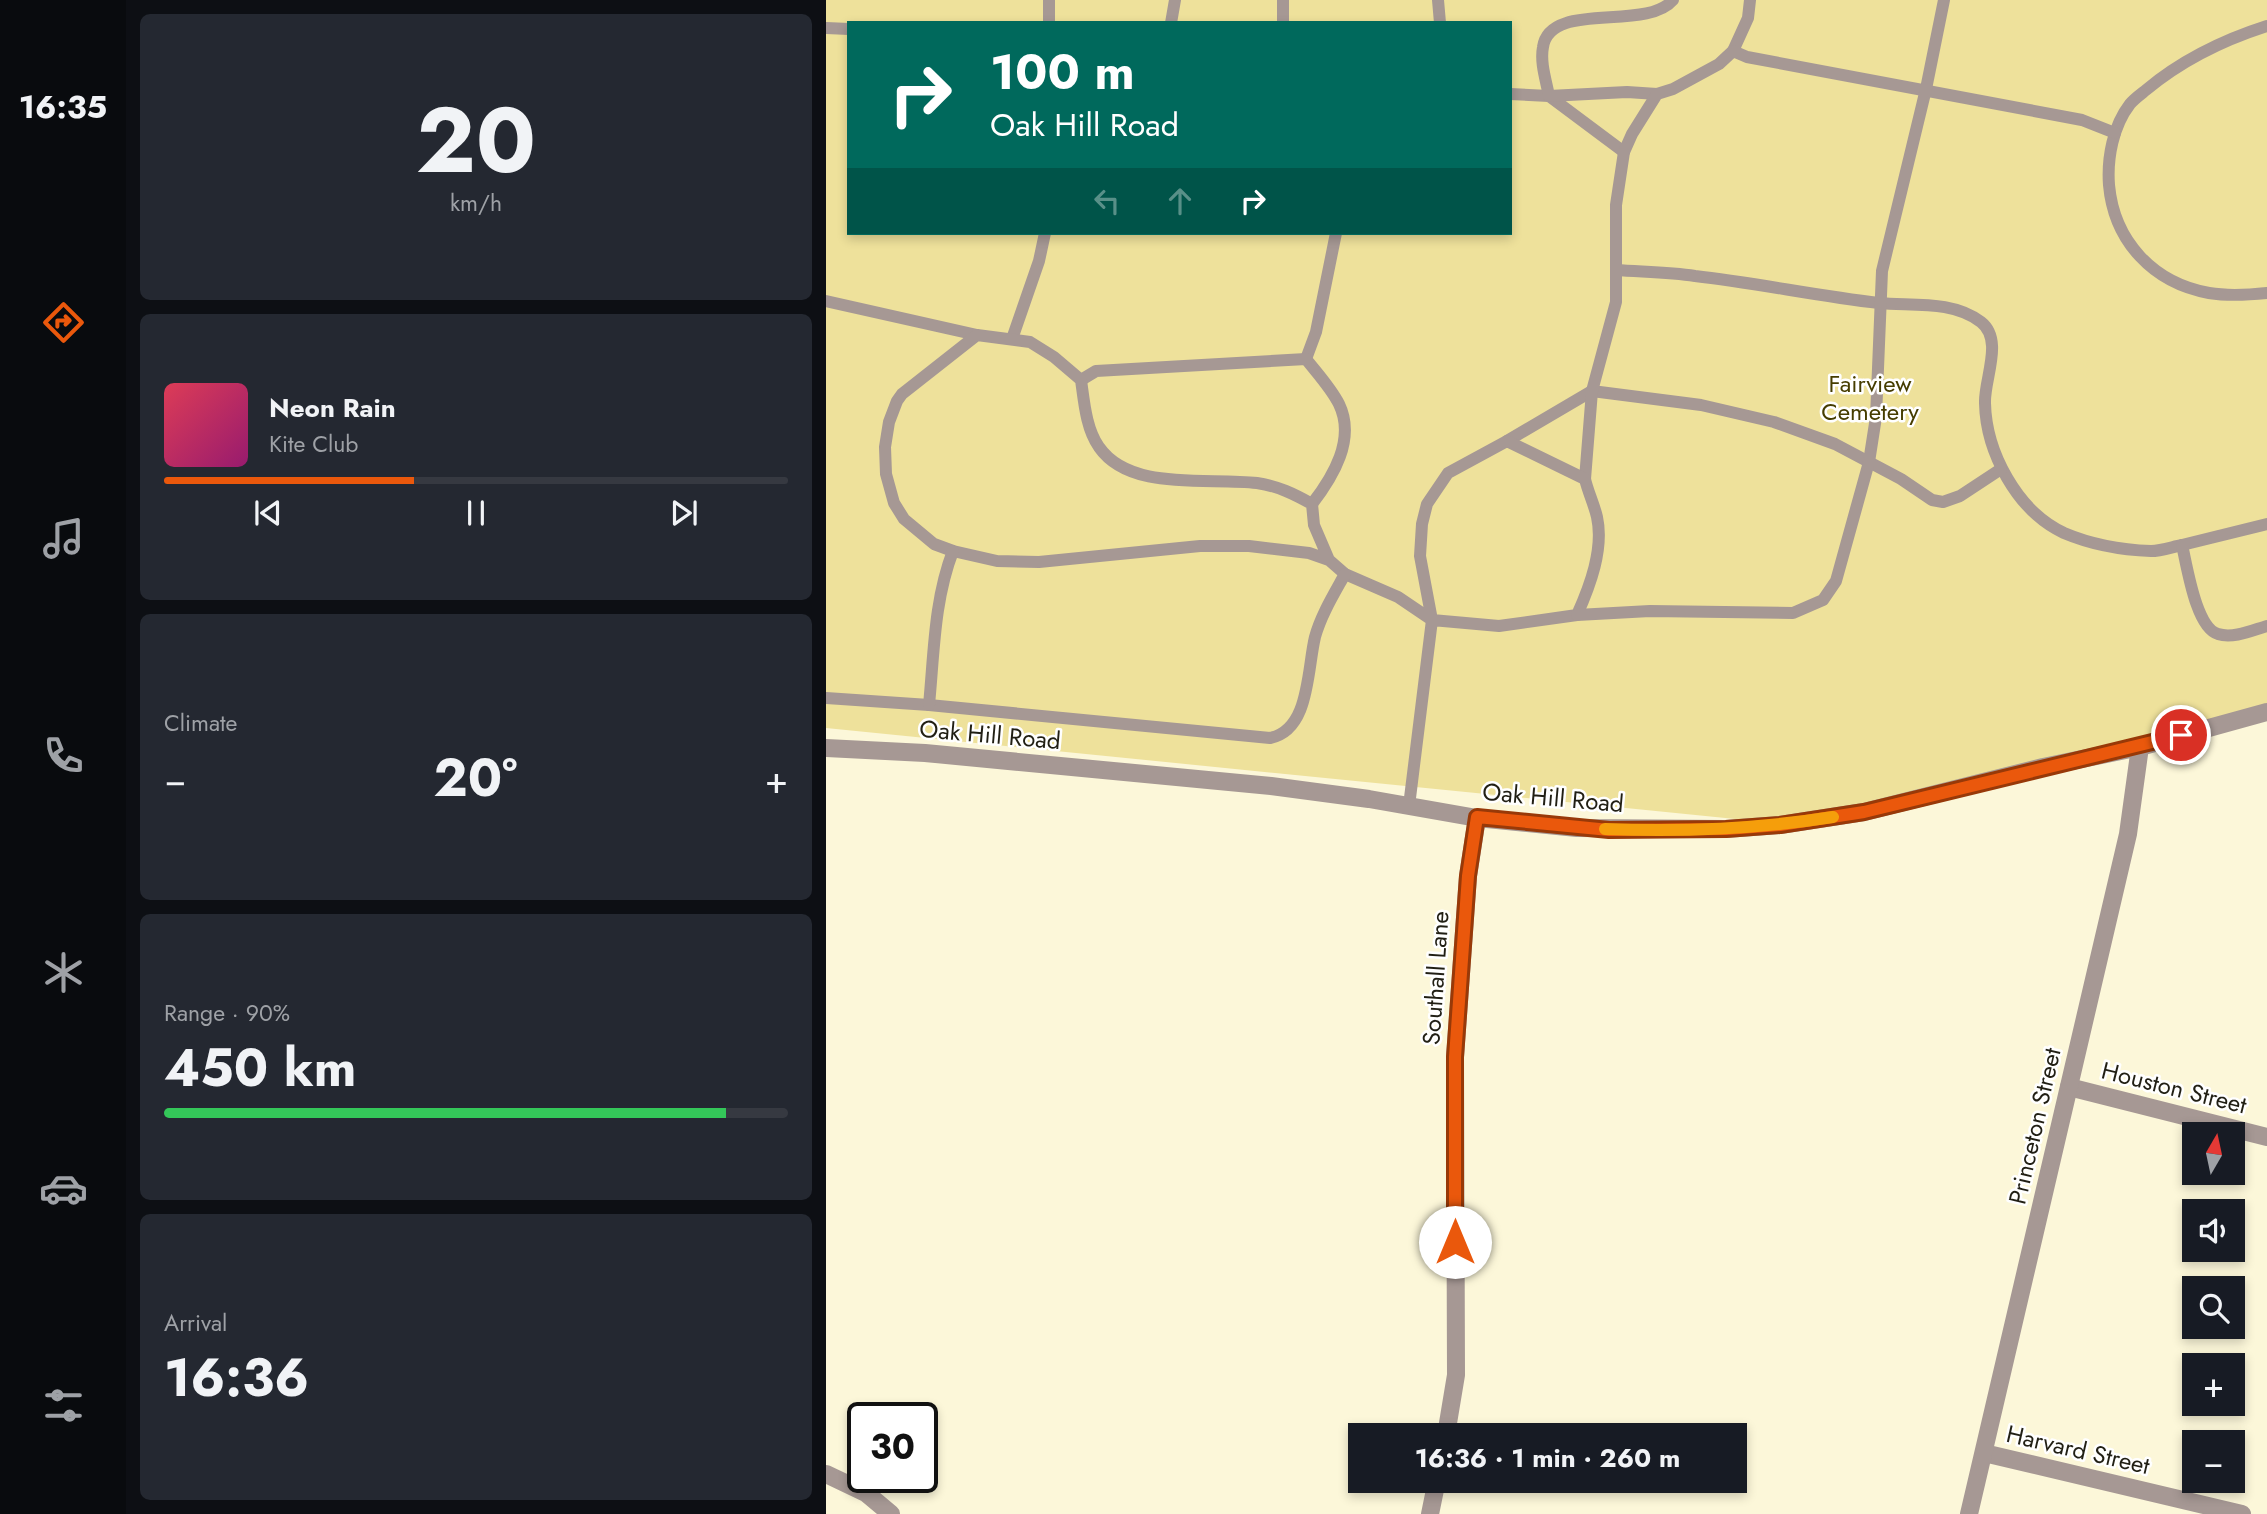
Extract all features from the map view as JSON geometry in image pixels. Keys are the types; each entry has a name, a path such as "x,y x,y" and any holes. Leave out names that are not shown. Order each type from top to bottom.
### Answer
{"street":[{"name":"Oak Hill Road","path":"826,748 925,753 1257,785 1477,817 1609,830 1726,829 1780,825 1864,812 2043,767 2140,747 2267,712"},
{"name":"Princeton Street","path":"1969,1514 2128,834 2140,747"},
{"name":"Southall Lane","path":"1448,1423 1456,1375 1455,1057 1468,876 1477,817"},
{"name":"Houston Street","path":"2069,1087 2267,1137"},
{"name":"Harvard Street","path":"1984,1453 2242,1514"},
{"path":"826,1475 866,1493 891,1514"},
{"path":"1430,1514 1434,1493"}],"lane":[{"path":"1049,0 1049,21"},
{"path":"1171,21 1175,0"},
{"path":"1283,0 1285,21"},
{"path":"1438,0 1440,21"},
{"path":"1624,152 1549,96 1542,46 1548,32 1559,25 1573,21 1656,12 1664,9 1672,0"},
{"path":"1512,94 1657,94 1673,89 1718,64 1733,51 1748,18 1750,0"},
{"path":"977,335 902,394 889,422 885,447 886,474 894,503 904,519 934,544 953,551 997,561 1039,562 1200,546 1249,546 1309,553 1329,560 1345,573 1398,597 1432,620 1499,625 1577,615 1650,611 1793,612 1808,608 1824,600 1836,581 1869,462 1876,417 1882,271 1926,89 1944,0"},
{"path":"2267,26 2228,40 2166,73 2130,104 2115,133 2108,167 2110,199 2120,231 2132,250 2159,273 2181,285 2210,293 2267,293"},
{"path":"826,28 847,29"},
{"path":"1733,51 1747,57 2082,120 2115,133"},
{"path":"1577,615 1587,593 1598,542 1597,518 1586,479 1592,391 1616,302 1616,205 1624,152 1657,94"},
{"path":"1012,339 1039,261 1045,235"},
{"path":"1306,359 1316,332 1336,235"},
{"path":"1616,270 1695,275 1881,303 1923,304 1955,310 1980,322 1989,330 1992,342 1985,402 1988,429 2001,469 2030,508 2064,533 2098,544 2153,551 2267,524"},
{"path":"826,301 977,335 1030,342 1055,357 1081,380 1086,414 1097,445 1110,461 1124,470 1148,478 1257,483 1288,490 1312,504"},
{"path":"1081,380 1096,371 1306,359"},
{"path":"1306,359 1338,402 1345,432 1340,457 1330,481 1312,504 1314,525 1329,560"},
{"path":"1409,806 1432,620 1420,556 1422,524 1427,504 1448,473 1592,391 1701,405 1748,415 1835,444 1901,479 1932,500 1943,502 1960,496 2001,469"},
{"path":"1507,441 1586,479"},
{"path":"2182,545 2194,595 2209,630 2219,635 2231,635 2267,626"},
{"path":"929,705 940,599 944,574 953,551"},
{"path":"826,698 929,705 1270,738 1280,736 1288,732 1301,709 1316,635 1345,573"}],"green space":[{"name":"Fairview Cemetery","path":"826,0 2267,0 2267,708 1795,825 826,728"}],"slow traffic":[{"path":"1605,829 1726,829 1833,817"}],"route":[{"path":"1455,1242 1455,1057 1468,876 1477,817 1609,830 1726,829 1780,825 1864,812 2181,735"}]}
